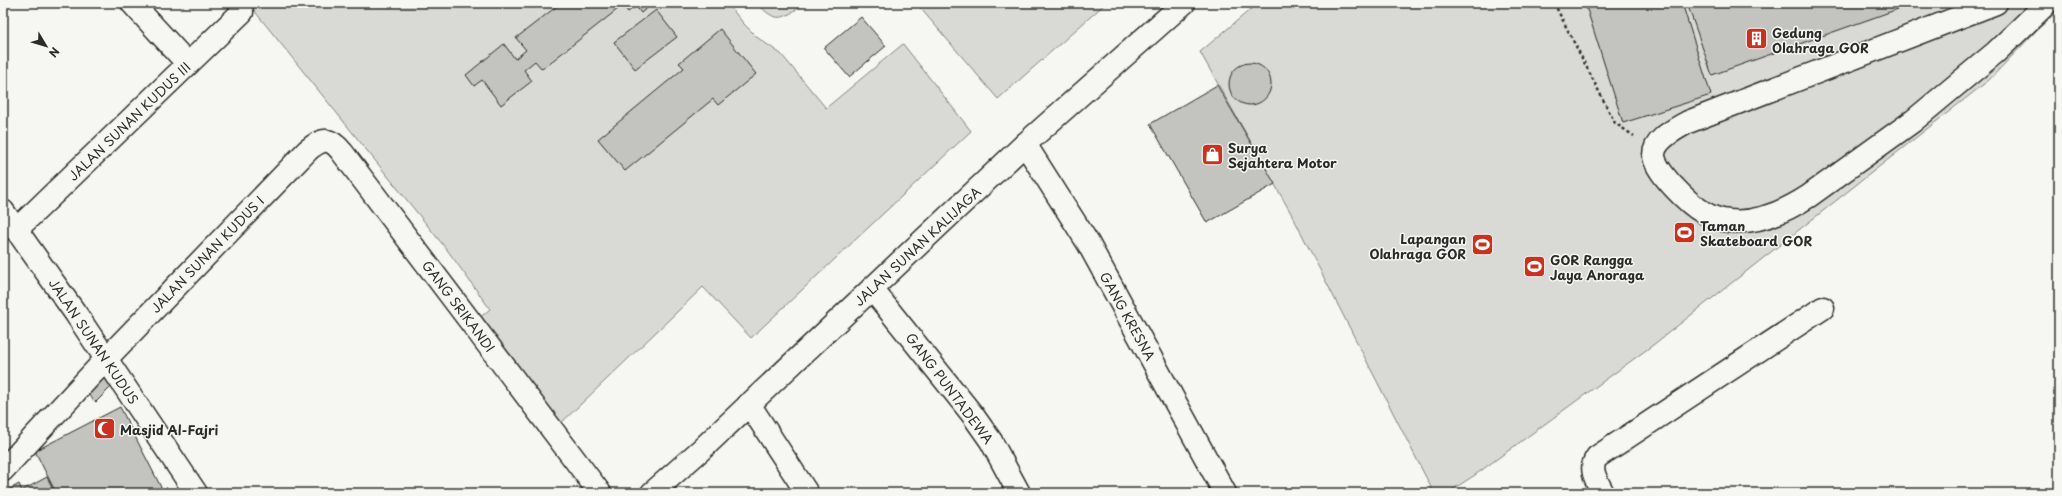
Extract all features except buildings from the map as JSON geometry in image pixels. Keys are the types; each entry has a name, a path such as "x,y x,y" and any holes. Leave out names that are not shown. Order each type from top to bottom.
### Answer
{"street":[{"path":"132,3 188,64"},
{"name":"JALAN SUNAN KALIJAGA","path":"652,493 1026,144 1184,3"},
{"path":"1996,3 1688,122 1672,131 1657,146 1654,156 1662,172 1674,187 1705,214 1719,220 1737,222 1778,212 1809,196 1914,121 1990,57 2025,12 2047,3"},
{"name":"JALAN SUNAN KUDUS III","path":"7,218 188,64 242,12"},
{"name":"GANG SRIKANDI","path":"308,150 324,140 328,140 336,145 600,493"},
{"name":"GANG KRESNA","path":"1026,144 1088,243 1225,493"},
{"name":"JALAN SUNAN KUDUS I","path":"3,470 106,359 308,150"},
{"name":"JALAN SUNAN KUDUS","path":"7,218 106,359 196,493"},
{"name":"GANG PUNTADEWA","path":"872,289 972,414 991,441 1019,493"},
{"path":"1603,493 1592,470 1597,457 1823,308"},
{"path":"749,404 807,493"}],"path":[{"path":"1554,3 1615,123 1628,134 1657,146"}],"shaded area":[{"path":"248,3 727,3 758,38 781,54 826,108 903,44 971,131 751,338 703,287 558,426 477,320 490,309 448,251"},
{"path":"757,3 804,3 785,16 775,17 764,10"},
{"path":"916,3 1106,3 998,99"},
{"name":"GOR Rangga Jaya Anoraga","path":"1258,3 2059,3 2059,10 2036,31 1989,80 1653,345 1475,475 1447,493 1434,493 1292,215 1200,52"}],"place":[{"name":"Gedung Olahraga GOR","path":"1757,39"},
{"name":"Surya Sejahtera Motor","path":"1212,154"},
{"name":"Taman Skateboard GOR","path":"1685,232"},
{"name":"Lapangan Olahraga GOR","path":"1482,245"},
{"name":"GOR Rangga Jaya Anoraga","path":"1535,266"},
{"name":"Masjid Al-Fajri","path":"104,429"}]}
